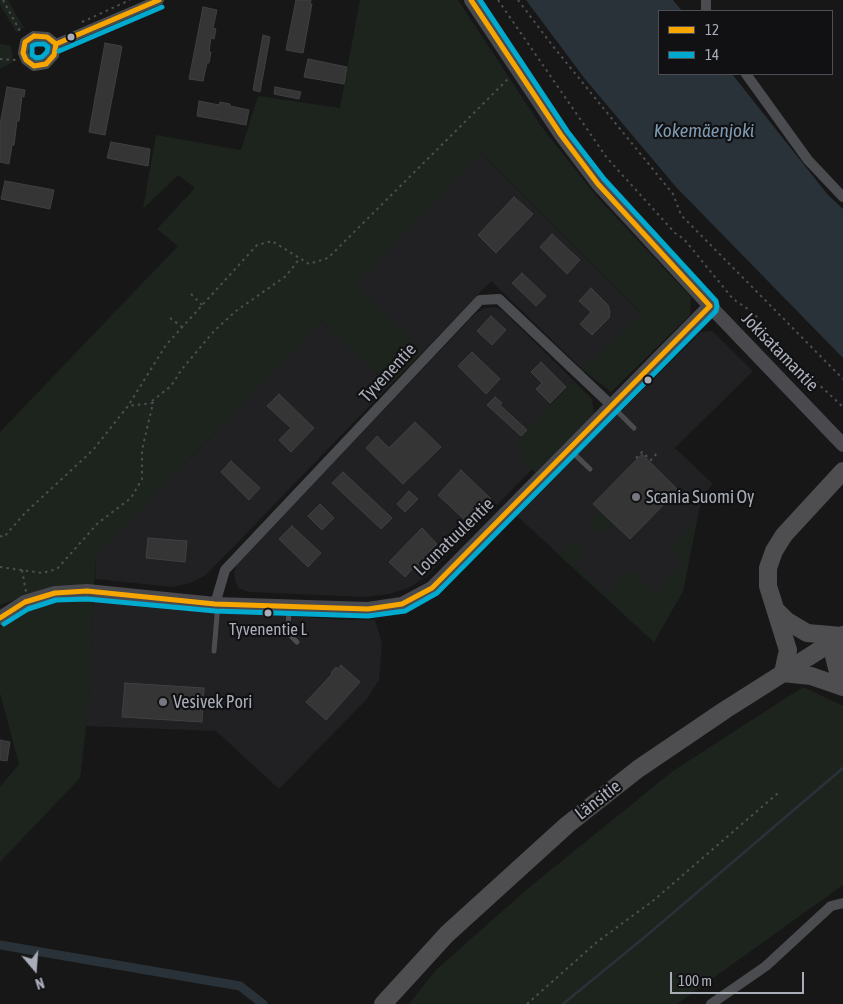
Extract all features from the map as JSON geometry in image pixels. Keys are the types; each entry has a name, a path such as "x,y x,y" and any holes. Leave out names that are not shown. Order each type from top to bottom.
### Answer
{"highway":[{"path":"843,471 793,523 774,550 767,577 788,650 783,673 811,676 843,687"},
{"path":"776,610 787,621 807,633 842,635 834,656 837,668 843,678"},
{"name":"Länsitie","path":"383,1004 448,934 566,825 638,769 842,635"}],"street":[{"path":"56,44 158,0"},
{"name":"Jokisatamantie","path":"471,0 561,135 598,184 710,306 843,445"},
{"path":"747,75 808,160 843,197"},
{"name":"Tyvenentie","path":"217,604 225,570 480,300 499,299 611,405"},
{"name":"Lounatuulentie","path":"0,618 19,605 55,593 87,591 217,604 368,609 402,604 432,588 710,306"},
{"path":"711,1004 766,966 831,906 843,903"}],"lane":[{"path":"611,405 634,428"},
{"path":"568,448 590,469"},
{"path":"214,651 217,604"},
{"path":"289,606 288,633 297,642"}],"path":[{"path":"3,0 22,34 18,38"},
{"path":"80,23 130,0"},
{"path":"498,0 607,158 675,233 684,239 734,299 751,311 762,322 768,336 843,407"},
{"path":"518,0 673,194 681,215 843,379"},
{"path":"0,59 17,61 16,55"},
{"path":"0,539 93,450 128,406 166,345 257,245 272,241 309,264 328,258 517,69"},
{"path":"128,406 150,403 171,386 182,369 215,330 236,311 286,276 300,258"},
{"path":"190,294 202,305"},
{"path":"170,318 182,327"},
{"path":"0,567 42,572 56,569 98,523 131,498 142,479 142,450 153,402 150,403"},
{"path":"636,458 642,452 651,460 658,452"},
{"path":"22,570 25,590 30,601"},
{"path":"527,1004 597,942 654,900 778,793"}],"shaded area":[{"path":"0,0 8,0 24,28 16,32 0,5"},
{"path":"360,0 458,0 541,126 597,197 691,297 690,315 611,392 583,370 641,313 481,153 355,285 423,352 389,386 322,321 96,556 94,585 54,586 0,605 0,432 178,246 157,229 195,188 178,175 143,209 156,135 241,150 258,96 340,108"},
{"path":"0,44 11,46 13,62 0,69"},
{"path":"481,153 641,313 583,370 491,281 423,352 354,285"},
{"path":"494,307 502,310 574,381 520,437 542,459 427,576 408,588 389,594 366,597 248,592 238,588 234,571 238,562 476,313 485,308"},
{"path":"322,321 389,386 206,575 190,583 172,587 95,579 96,556"},
{"path":"712,331 753,371 675,448 713,484 702,496 683,591 654,642 516,515 701,332"},
{"path":"574,381 592,399 594,413 535,473 524,461 525,450 516,441"},
{"path":"601,511 613,523 602,535 590,523"},
{"path":"697,520 683,591 654,642 560,556 575,540 586,549 573,563 607,593 631,571 654,593 685,562 671,547"},
{"path":"94,600 343,620 375,620 382,643 379,680 366,700 279,789 216,731 86,726"},
{"path":"94,600 87,720 80,778 0,862 0,787 19,764 0,693 0,627 30,609 57,601"},
{"path":"803,687 843,706 843,885 677,1004 409,1004 437,969 526,890 673,771"}],"water":[{"name":"Kokemäenjoki","path":"526,0 673,0 681,10 658,10 658,75 733,75 828,195 843,209 843,358 676,187 585,79"}],"building":[{"path":"296,0 311,0 310,4 312,4 303,53 286,50"},
{"path":"203,7 217,10 213,28 216,29 214,39 211,38 209,63 207,63 203,81 189,79"},
{"path":"263,35 270,37 260,92 253,90"},
{"path":"105,43 122,47 105,135 89,132"},
{"path":"308,59 347,67 344,84 304,77"},
{"path":"7,87 25,90 24,97 22,96 19,121 17,121 9,164 0,162 0,125"},
{"path":"275,87 301,92 299,99 274,94"},
{"path":"199,101 219,105 220,102 249,110 246,125 197,116"},
{"path":"111,142 150,149 148,166 107,158"},
{"path":"5,181 54,190 50,209 1,199"},
{"path":"514,197 533,214 496,253 478,235"},
{"path":"552,234 580,260 567,274 540,247"},
{"path":"522,273 546,296 536,306 512,283"},
{"path":"591,288 608,305 610,312 609,318 592,335 580,324 591,312 579,301"},
{"path":"491,316 506,330 492,345 477,331"},
{"path":"472,352 500,379 486,394 458,366"},
{"path":"541,362 566,387 550,403 536,389 542,383 531,372"},
{"path":"279,394 314,428 291,452 279,440 291,428 267,406"},
{"path":"495,397 502,403 500,405 527,430 521,436 487,405"},
{"path":"415,422 441,447 403,484 366,448 377,436 389,448"},
{"name":"Scania Suomi Oy","path":"642,454 678,490 630,539 593,504"},
{"path":"231,461 260,488 249,500 221,472"},
{"path":"461,470 491,499 468,523 438,495"},
{"path":"343,472 392,518 381,529 332,483"},
{"path":"409,491 418,499 405,512 397,504"},
{"path":"320,504 334,518 322,530 308,516"},
{"path":"292,526 321,553 308,567 279,539"},
{"path":"422,528 437,544 426,555 432,561 422,571 416,565 405,577 389,562"},
{"path":"148,538 187,541 185,562 146,558"},
{"path":"341,665 360,682 326,720 306,702 332,674 336,667 338,669"},
{"name":"Vesivek Pori","path":"125,683 204,688 202,722 122,717"},
{"path":"0,740 10,742 7,761 0,760"}],"waterway":[{"path":"563,1004 843,768"},
{"path":"0,945 240,986 263,1004"}],"transit line":[{"name":"12","path":"56,44 159,0"},
{"name":"12","path":"0,618 25,602 55,593 87,591 215,604 368,609 402,604 432,588 710,306 598,184 561,135 471,0"},
{"name":"14","path":"4,624 28,609 56,600 87,599 215,611 368,616 405,611 437,593 716,311 716,301 604,179 567,131 480,0"},
{"name":"14","path":"59,51 162,7"},
{"name":"12","path":"34,36 47,37 56,44 54,55 46,64 34,66 26,60 23,53 25,42 34,36"},
{"name":"14","path":"36,44 44,44 48,47 47,52 42,57 36,58 32,55 32,46 36,44"}],"place":[{"name":"Scania Suomi Oy","path":"636,497"},
{"name":"Tyvenentie L","path":"268,613"},
{"name":"Vesivek Pori","path":"163,702"}]}
